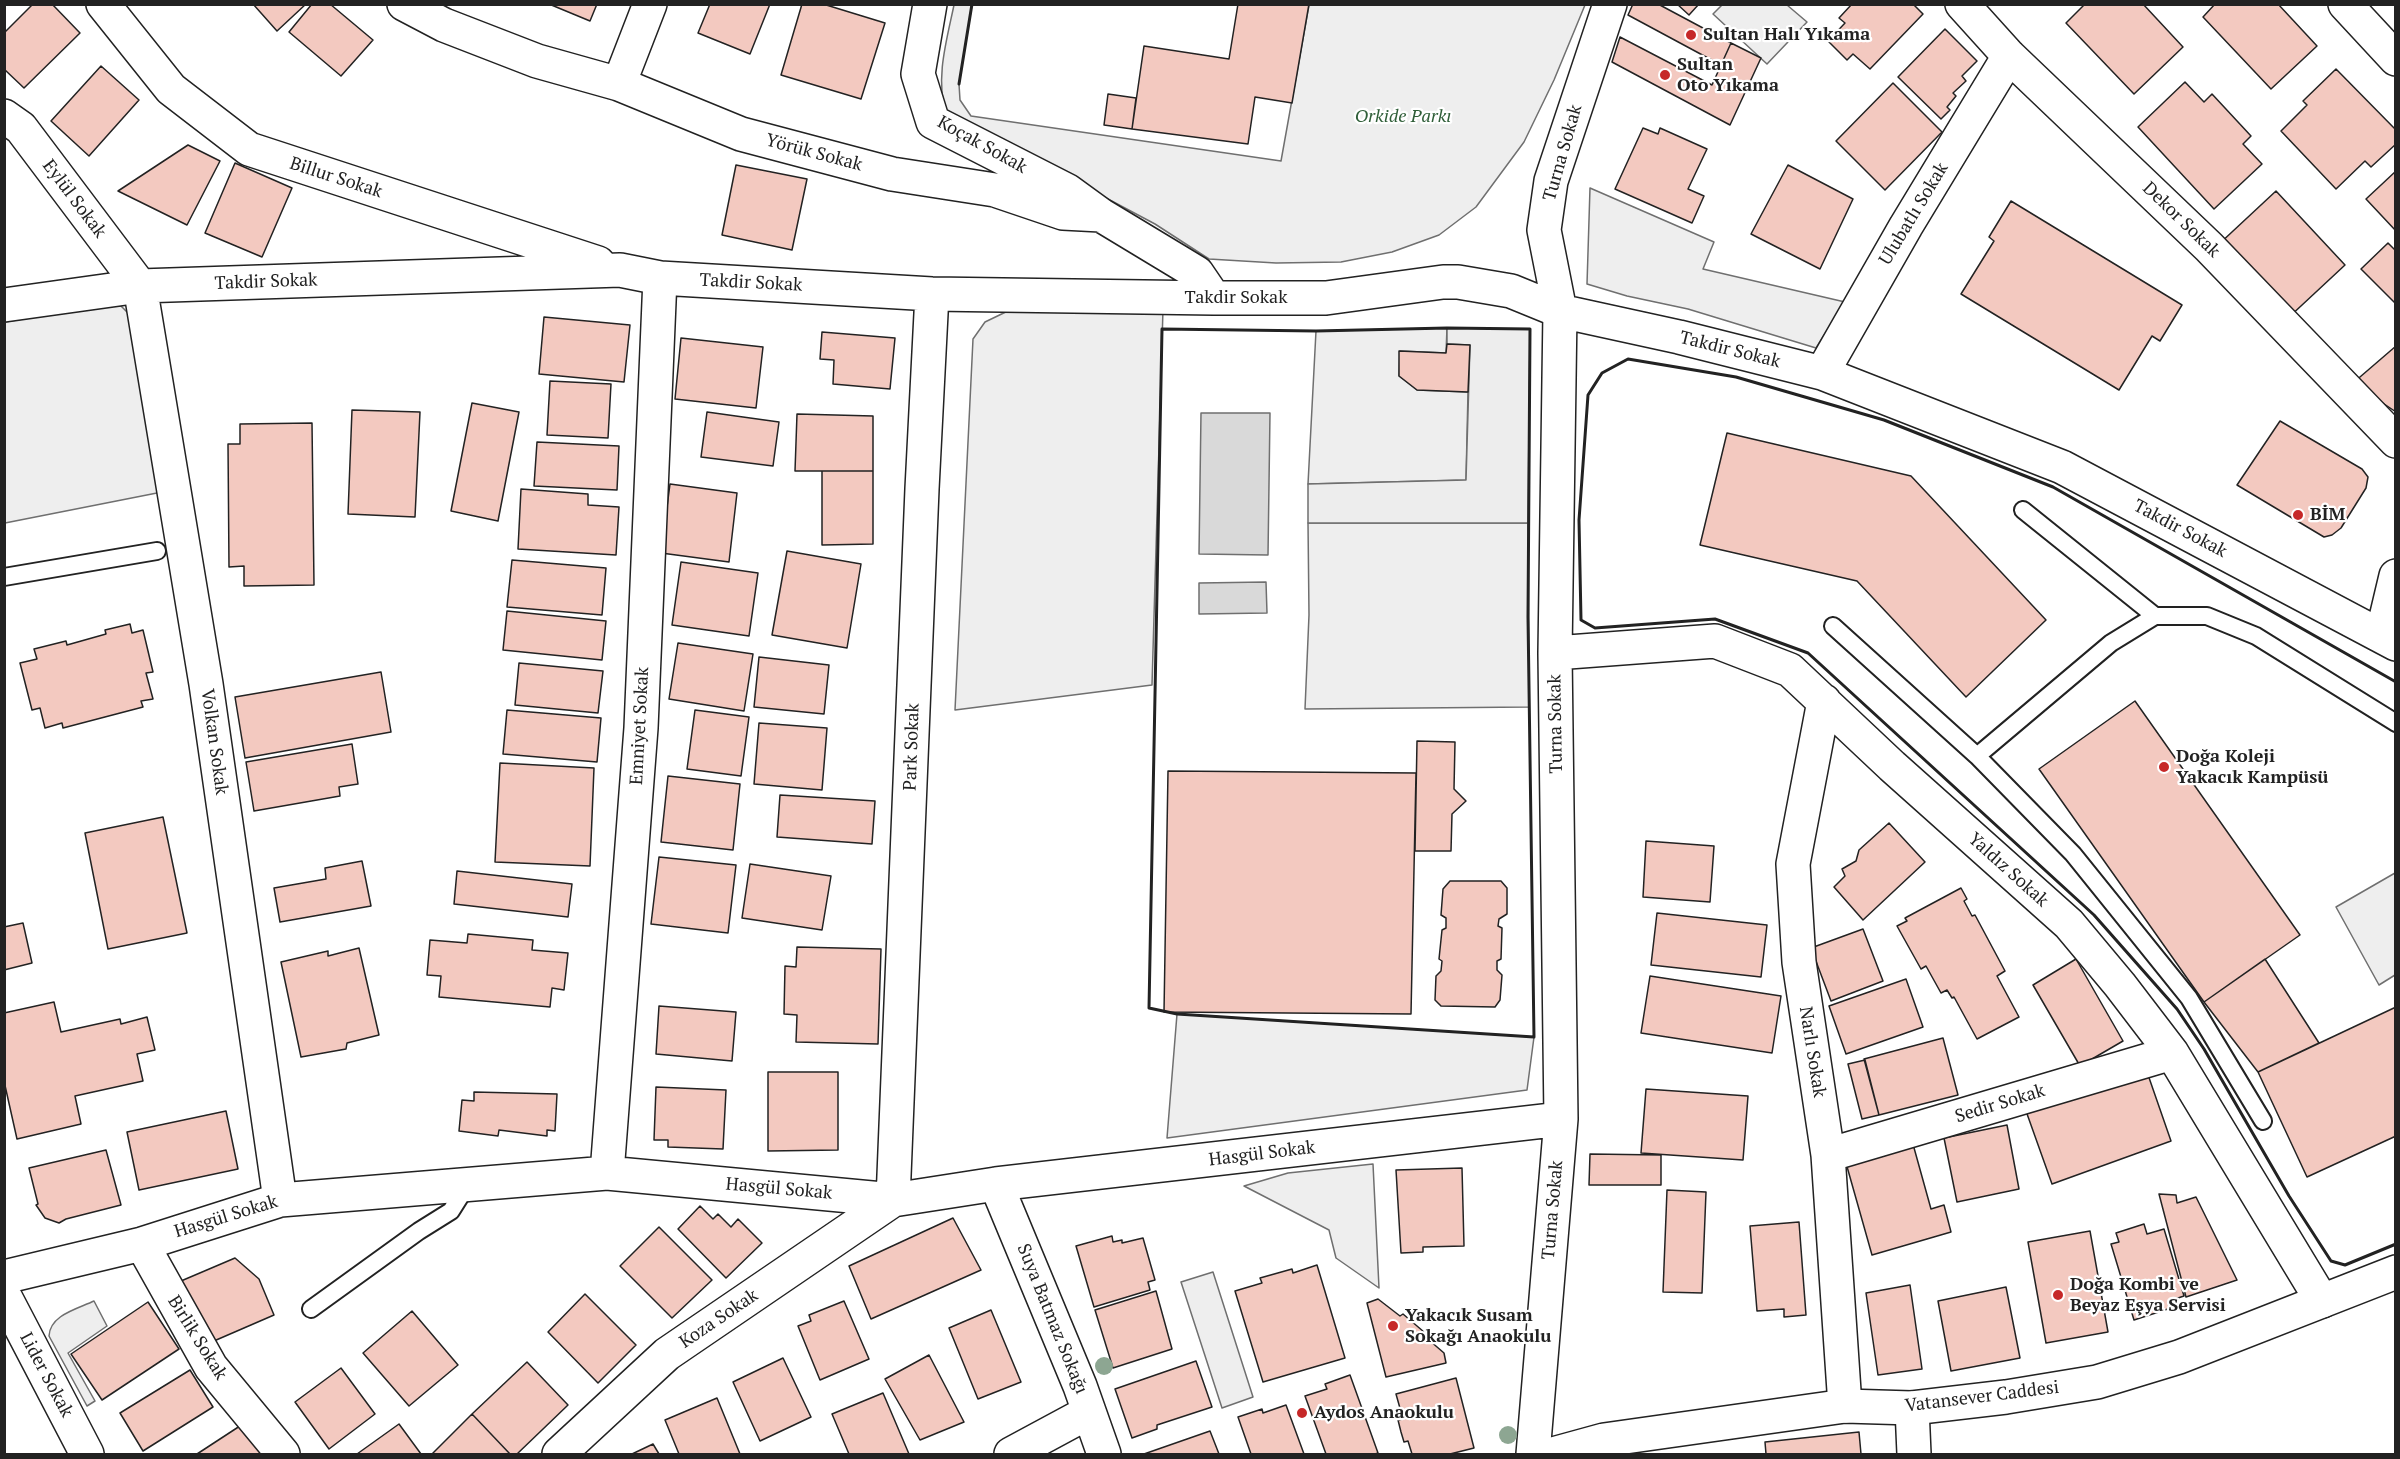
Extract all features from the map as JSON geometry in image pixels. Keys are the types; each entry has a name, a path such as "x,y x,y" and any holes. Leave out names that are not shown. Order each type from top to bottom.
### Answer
{"street":[{"name":"Billur Sokak","path":"104,4 171,89 249,149 620,270"},
{"name":"Yörük Sokak","path":"404,4 444,25 537,61 618,84 741,134 892,174 995,190 1063,213 1101,215 1197,273 1214,298"},
{"path":"618,84 650,4"},
{"name":"Koçak Sokak","path":"930,4 918,74 933,122 1068,191 1101,215"},
{"name":"Turna Sokak","path":"1533,1455 1561,1119 1555,653 1560,311 1544,230 1551,181 1610,4"},
{"name":"Dekor Sokak","path":"1962,4 2009,56 2210,247 2396,441"},
{"path":"2345,4 2396,59"},
{"name":"Ulubatlı Sokak","path":"1822,373 1905,226 2009,56"},
{"name":"Eylül Sokak","path":"4,116 21,128 140,286"},
{"name":"Takdir Sokak","path":"4,305 140,286 620,270 660,278 932,294 1326,298 1443,282 1458,282 1511,291 1560,311 1678,337 1822,373 2062,466 2389,640"},
{"name":"Emniyet Sokak","path":"607,1173 641,728 660,278"},
{"name":"Volkan Sokak","path":"140,286 206,684 280,1200"},
{"name":"Park Sokak","path":"893,1200 932,294"},
{"path":"2389,640 2396,576"},
{"name":"Yaldız Sokak","path":"1555,653 1715,641 1790,670 1892,766 2069,924 2172,1053 2322,1301"},
{"name":"Narlı Sokak","path":"1824,700 1793,864 1799,962 1828,1155 1845,1406"},
{"name":"Sedir Sokak","path":"1828,1155 2172,1053"},
{"name":"Hasgül Sokak","path":"4,1277 142,1244 280,1200 607,1173 893,1200 996,1184 1561,1119"},
{"name":"Suya Batmaz Sokağı","path":"996,1184 1089,1412 1104,1455"},
{"name":"Koza Sokak","path":"559,1455 667,1354 893,1200"},
{"name":"Birlik Sokak","path":"142,1244 211,1367 283,1455"},
{"name":"Vatansever Caddesi","path":"1553,1455 1845,1406 1912,1408 2097,1382 2179,1357 2396,1272"},
{"name":"Lider Sokak","path":"4,1296 87,1455"},
{"path":"1912,1408 1914,1455"},
{"path":"1011,1455 1089,1412"}],"lane":[{"path":"2023,510 2155,616"},
{"path":"4,577 157,551"},
{"path":"1977,756 2111,643 2155,616 2207,616 2256,636 2396,723"},
{"path":"1833,626 1977,756 2073,854 2189,998 2263,1121"},
{"path":"311,1309 419,1231 451,1211 468,1184"}],"green space":[{"name":"Orkide Parkı","path":"954,5 972,5 959,84 960,100 971,116 1281,161 1309,5 1585,5 1554,80 1524,142 1476,207 1439,235 1392,252 1341,262 1276,263 1209,259 1155,224 946,113 942,72 945,45"},
{"path":"1722,5 1787,5 1807,22 1767,64 1713,14"},
{"path":"1590,188 1714,242 1703,269 1845,302 1816,348 1688,309 1627,296 1587,284"},
{"path":"107,305 121,306 130,315 162,492 5,523 5,322"},
{"path":"1012,309 1163,309 1152,685 955,710 973,339 985,322"},
{"path":"1447,328 1446,353 1400,351 1399,376 1417,390 1468,392 1466,480 1308,484 1316,331"},
{"path":"1308,523 1528,523 1529,707 1305,709 1309,615"},
{"path":"2395,873 2395,975 2379,985 2336,907"},
{"path":"1177,1014 1534,1037 1527,1090 1167,1138"},
{"path":"1373,1164 1379,1288 1336,1258 1329,1230 1244,1186 1288,1173"},
{"path":"1213,1272 1253,1397 1222,1408 1181,1282"},
{"path":"94,1301 107,1326 68,1353 95,1401 87,1406 49,1336 54,1323 59,1318"}],"shaded area":[{"path":"1447,328 1530,329 1528,523 1308,523 1308,484 1466,480 1470,345 1447,344"},
{"path":"1201,413 1270,413 1268,555 1199,554"},
{"path":"1266,582 1267,613 1199,614 1199,583"}],"building":[{"path":"33,4 52,4 80,33 24,88 4,69 4,33"},
{"path":"253,4 306,4 277,31"},
{"path":"312,4 330,4 373,40 341,76 289,32"},
{"path":"549,4 597,4 590,21"},
{"path":"710,4 770,4 750,54 698,33"},
{"path":"802,4 823,4 885,23 861,99 781,75"},
{"path":"1238,4 1309,4 1292,103 1255,97 1248,144 1132,129 1144,46 1229,59"},
{"name":"Sultan Halı Yıkama","path":"1633,4 1658,4 1731,43 1721,65 1628,15"},
{"path":"1677,4 1699,4 1689,15"},
{"path":"1852,4 1913,4 1923,14 1870,69 1853,54 1847,60 1828,41 1845,23 1839,18"},
{"path":"2085,4 2143,4 2183,47 2134,94 2066,23"},
{"path":"2215,4 2278,4 2317,46 2271,89 2203,17"},
{"path":"1945,29 1977,61 1962,76 1966,81 1953,93 1956,96 1947,107 1950,110 1941,119 1898,77"},
{"name":"Sultan Oto Yıkama","path":"1620,37 1712,85 1731,43 1761,58 1730,125 1612,62"},
{"path":"101,66 139,100 89,156 51,121"},
{"path":"2336,69 2396,130 2396,144 2371,167 2365,161 2336,189 2281,131 2307,105 2303,101"},
{"path":"2185,82 2204,102 2212,94 2251,136 2243,144 2262,164 2214,209 2138,127"},
{"path":"1893,83 1942,132 1885,190 1836,141"},
{"path":"1108,94 1136,98 1132,129 1104,125"},
{"path":"1643,128 1658,134 1660,128 1707,149 1688,189 1704,196 1692,223 1615,189"},
{"path":"188,145 220,161 187,225 118,191"},
{"path":"235,163 292,188 262,257 205,233"},
{"path":"736,165 807,179 792,250 722,235"},
{"path":"1788,165 1853,199 1820,269 1751,234"},
{"path":"2396,171 2396,231 2366,199"},
{"path":"2276,191 2345,265 2287,319 2218,245"},
{"path":"2011,201 2182,305 2160,341 2152,336 2119,390 1961,294 1994,241 1989,237"},
{"path":"2388,243 2396,251 2396,304 2361,269"},
{"path":"544,317 630,325 624,382 539,374"},
{"path":"822,332 895,338 890,389 833,384 834,360 820,359"},
{"path":"681,338 763,347 756,408 675,399"},
{"path":"1447,344 1470,345 1468,392 1417,390 1399,376 1399,351 1446,353"},
{"path":"2396,346 2396,412 2353,383"},
{"path":"550,381 611,384 608,438 547,435"},
{"path":"472,403 519,412 498,521 451,511"},
{"path":"352,410 420,412 415,517 348,514"},
{"path":"707,412 779,422 773,466 701,457"},
{"path":"797,414 873,416 873,471 795,471"},
{"path":"2280,421 2362,469 2368,477 2366,488 2341,528 2332,535 2324,537 2237,485"},
{"path":"312,423 314,585 244,586 244,566 229,567 228,444 240,444 240,424"},
{"path":"1727,433 1911,476 2046,620 1966,697 1857,581 1700,545"},
{"path":"537,442 619,446 617,490 534,486"},
{"path":"822,471 873,471 873,544 822,545"},
{"path":"670,484 737,493 729,562 661,553"},
{"path":"521,489 588,494 588,505 619,507 616,555 518,549"},
{"path":"787,551 861,564 847,648 772,635"},
{"path":"512,560 606,568 602,615 507,607"},
{"path":"681,562 758,573 749,636 672,625"},
{"path":"507,611 606,621 602,660 503,650"},
{"path":"130,624 132,633 143,630 153,672 146,673 153,699 141,701 143,707 63,728 62,723 45,728 40,708 32,710 20,663 37,659 34,649 66,641 67,645 106,634 105,630"},
{"path":"678,643 753,654 744,711 669,699"},
{"path":"759,657 829,665 824,714 754,707"},
{"path":"519,663 603,671 598,713 515,705"},
{"path":"381,672 391,732 245,758 235,697"},
{"path":"2135,701 2300,935 2204,1002 2039,769"},
{"path":"507,710 601,718 597,762 503,754"},
{"path":"695,710 749,717 741,776 687,769"},
{"path":"759,723 827,728 822,790 754,784"},
{"path":"1417,741 1455,742 1454,789 1466,801 1452,814 1451,851 1415,851"},
{"path":"352,744 358,784 339,787 340,796 254,811 246,762"},
{"path":"500,763 594,768 590,866 495,862"},
{"path":"1168,771 1416,773 1411,1014 1164,1012"},
{"path":"668,776 740,784 733,850 661,842"},
{"path":"780,795 875,801 872,844 777,837"},
{"path":"163,817 187,933 108,949 85,833"},
{"path":"1889,823 1925,862 1863,920 1834,887 1845,876 1842,869 1856,861 1859,850"},
{"path":"1646,841 1714,846 1710,902 1643,897"},
{"path":"659,857 736,865 728,933 651,924"},
{"path":"362,861 371,906 280,922 274,888 326,879 325,868"},
{"path":"750,864 831,876 822,930 742,918"},
{"path":"457,871 572,884 568,917 454,904"},
{"path":"1450,881 1501,881 1507,888 1507,914 1499,919 1498,926 1502,928 1501,959 1497,961 1497,970 1502,975 1500,1000 1495,1007 1441,1006 1435,1000 1436,976 1441,971 1442,961 1439,959 1442,930 1446,928 1446,918 1441,915 1443,889"},
{"path":"1961,888 1967,899 1964,901 1972,916 1975,915 2005,971 1997,976 2019,1017 1977,1039 1954,997 1952,998 1947,990 1941,993 1926,966 1921,969 1897,926 1907,921 1905,918"},
{"path":"1657,913 1767,925 1761,977 1651,965"},
{"path":"23,923 32,963 4,970 4,927"},
{"path":"1863,929 1883,981 1831,1001 1811,948"},
{"path":"468,934 533,940 532,950 568,953 564,990 552,988 550,1007 439,997 441,976 427,975 430,940 467,943"},
{"path":"797,947 881,949 878,1044 796,1042 797,1015 784,1014 785,966 796,967"},
{"path":"359,948 379,1035 347,1043 346,1049 301,1057 281,962 328,951 328,956"},
{"path":"2076,959 2123,1041 2080,1066 2033,985"},
{"path":"2265,959 2319,1043 2258,1072 2204,1002"},
{"path":"1650,976 1781,996 1772,1053 1641,1033"},
{"path":"1906,979 1923,1027 1846,1054 1829,1006"},
{"path":"54,1002 61,1032 120,1019 121,1024 147,1017 155,1050 137,1054 143,1081 75,1096 81,1124 17,1139 4,1081 4,1013"},
{"path":"659,1006 736,1012 732,1061 656,1054"},
{"path":"2396,1007 2396,1136 2307,1177 2258,1072"},
{"path":"1943,1038 1958,1095 1879,1115 1864,1059"},
{"path":"1865,1060 1879,1115 1862,1119 1848,1064"},
{"path":"2146,1069 2171,1141 2052,1184 2026,1111"},
{"path":"768,1072 838,1072 838,1150 768,1151"},
{"path":"656,1087 726,1090 723,1149 668,1147 668,1140 654,1140"},
{"path":"1646,1089 1748,1096 1743,1160 1641,1153"},
{"path":"474,1092 557,1094 555,1131 547,1130 547,1136 499,1130 498,1136 459,1131 462,1100 474,1101"},
{"path":"226,1111 238,1169 139,1190 127,1132"},
{"path":"2007,1125 2019,1189 1957,1202 1944,1138"},
{"path":"1911,1137 1931,1209 1944,1205 1951,1232 1872,1255 1844,1156"},
{"path":"106,1150 121,1205 66,1219 59,1223 45,1218 36,1205 38,1204 29,1168"},
{"path":"1590,1154 1661,1155 1661,1185 1589,1185"},
{"path":"1462,1168 1464,1246 1423,1247 1423,1252 1401,1253 1396,1170"},
{"path":"1667,1190 1706,1192 1702,1293 1663,1292"},
{"path":"2159,1194 2176,1195 2177,1203 2196,1197 2237,1280 2186,1297"},
{"path":"700,1206 713,1219 718,1214 731,1227 738,1219 762,1243 726,1278 678,1229"},
{"path":"953,1218 981,1270 871,1319 849,1266"},
{"path":"1799,1222 1806,1315 1784,1317 1784,1309 1757,1311 1750,1226"},
{"path":"2144,1224 2147,1234 2164,1229 2184,1296 2169,1301 2171,1308 2134,1320 2111,1244 2119,1242 2116,1233"},
{"path":"659,1227 712,1280 672,1318 620,1266"},
{"path":"2090,1231 2108,1332 2046,1343 2028,1242"},
{"path":"1112,1236 1113,1242 1122,1240 1122,1243 1143,1238 1155,1280 1148,1282 1150,1290 1094,1307 1076,1246"},
{"path":"235,1258 259,1279 274,1315 207,1344 181,1281"},
{"path":"1317,1265 1345,1358 1263,1382 1235,1291 1262,1283 1260,1278 1292,1269 1293,1273"},
{"path":"1910,1285 1922,1369 1878,1375 1866,1293"},
{"path":"2006,1287 2020,1358 1951,1371 1938,1301"},
{"path":"1156,1291 1172,1349 1113,1368 1095,1310"},
{"path":"585,1294 636,1345 598,1383 548,1332"},
{"path":"1378,1299 1400,1316 1403,1314 1424,1332 1422,1334 1444,1353 1446,1363 1386,1377 1367,1303"},
{"path":"844,1301 869,1359 820,1380 798,1326 811,1321 809,1315"},
{"path":"148,1302 179,1349 102,1400 71,1354"},
{"path":"991,1310 1021,1382 978,1399 949,1328"},
{"path":"412,1311 458,1365 409,1406 363,1353"},
{"path":"929,1355 964,1422 920,1440 885,1379"},
{"path":"783,1358 811,1417 760,1441 733,1382"},
{"path":"1196,1361 1212,1407 1157,1425 1157,1429 1132,1438 1115,1389"},
{"path":"527,1362 568,1405 517,1454 510,1454 472,1414"},
{"path":"341,1368 375,1414 329,1449 295,1402"},
{"path":"190,1370 213,1407 143,1451 120,1413"},
{"path":"1350,1375 1378,1453 1326,1454 1305,1396 1327,1389 1325,1384"},
{"path":"1456,1378 1474,1448 1450,1454 1412,1454 1408,1441 1404,1442 1401,1432 1398,1420 1403,1419 1396,1394"},
{"path":"883,1393 909,1454 849,1454 832,1414"},
{"path":"717,1398 740,1454 679,1454 665,1420"},
{"path":"1286,1405 1304,1454 1251,1454 1238,1417 1262,1409 1263,1413"},
{"path":"472,1414 510,1454 432,1454"},
{"path":"246,1422 268,1454 197,1454"},
{"path":"399,1424 421,1454 357,1454"},
{"path":"1210,1431 1219,1454 1144,1454"},
{"path":"1859,1432 1861,1454 1766,1454 1765,1442"},
{"path":"653,1444 659,1454 632,1454"}],"wall":[{"path":"959,84 972,4"},
{"path":"1447,328 1530,329 1528,617 1534,1037 1177,1014 1149,1008 1162,329 1316,331 1447,328"},
{"path":"2396,682 2053,487 1884,420 1736,377 1628,359 1602,373 1588,395 1579,520 1581,620 1595,628 1715,619 1808,653 2094,915 2177,1009 2204,1049 2289,1196 2331,1261 2345,1265 2396,1244"}],"place":[{"name":"Sultan Halı Yıkama","path":"1691,35"},
{"name":"Sultan Oto Yıkama","path":"1665,75"},
{"name":"BİM","path":"2298,515"},
{"name":"Doğa Koleji Yakacık Kampüsü","path":"2164,767"},
{"name":"Doğa Kombi ve Beyaz Eşya Servisi","path":"2058,1295"},
{"name":"Yakacık Susam Sokağı Anaokulu","path":"1393,1326"},
{"name":"Aydos Anaokulu","path":"1302,1413"}]}
